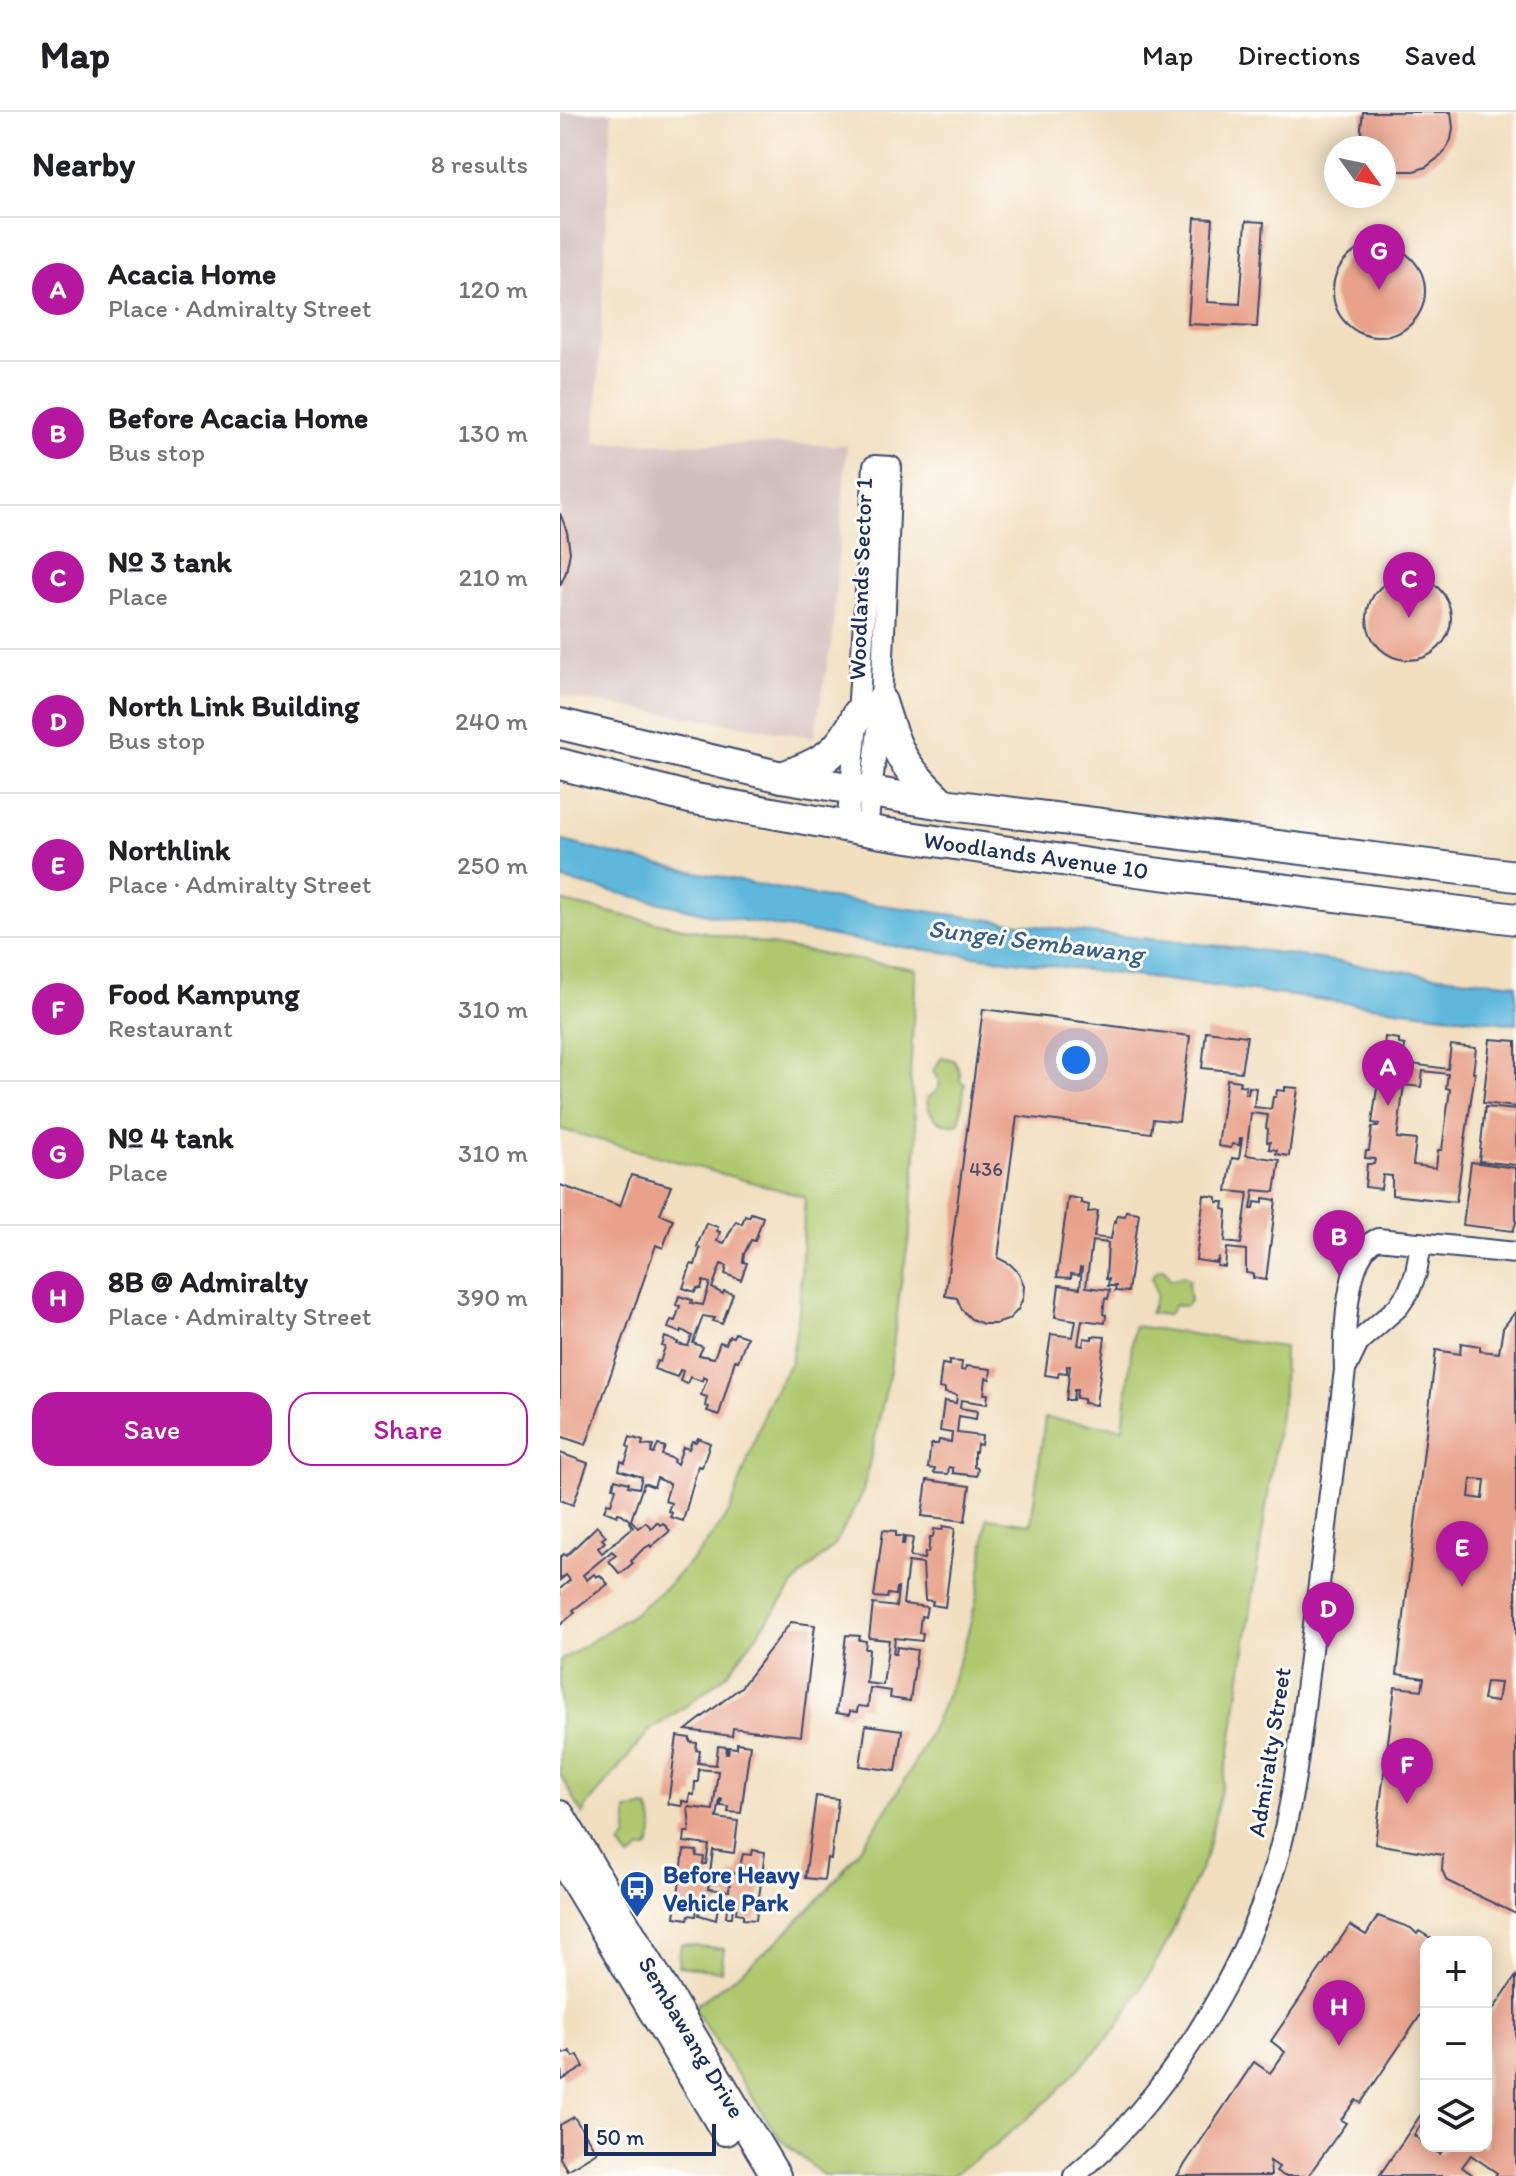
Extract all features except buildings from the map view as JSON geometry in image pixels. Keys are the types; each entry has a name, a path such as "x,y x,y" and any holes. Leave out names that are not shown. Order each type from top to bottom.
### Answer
{"main road":[{"path":"782,777 815,765 830,755 869,708 906,765 943,804"},
{"name":"Woodlands Avenue 10","path":"560,724 782,777 943,804 1516,876"},
{"name":"Woodlands Avenue 10","path":"560,764 690,798 857,828 1073,862 1516,919"},
{"name":"Sembawang Drive","path":"560,1815 776,2176"},
{"name":"Sembawang Drive","path":"560,1856 753,2176"}],"street":[{"name":"Woodlands Sector 1","path":"857,828 862,791 891,467 874,466 869,708"},
{"name":"Admiralty Street","path":"1074,2176 1108,2148 1139,2114 1197,2032 1235,1966 1275,1866 1289,1812 1300,1734 1345,1370 1344,1340 1357,1260 1364,1248 1378,1239 1516,1253"},
{"name":"Admiralty Street","path":"1345,1370 1359,1341 1398,1307 1409,1291 1416,1273 1421,1243"}],"shaded area":[{"path":"560,112 612,112 595,443 847,445 832,639 814,737 560,695"}],"green space":[{"path":"560,901 738,939 916,969 910,1076 917,1139 910,1232 890,1371 862,1495 834,1546 801,1576 727,1674 650,1730 586,1807 583,1815 560,1774 560,1661 635,1613 667,1586 698,1554 730,1511 767,1405 791,1362 799,1312 805,1197 560,1129"},
{"path":"942,1057 954,1060 960,1072 960,1081 965,1084 959,1123 941,1122 928,1105 927,1098 936,1092 940,1083 933,1071"},
{"path":"1164,1268 1170,1280 1184,1276 1190,1281 1190,1301 1186,1306 1175,1305 1168,1315 1150,1313 1157,1295 1152,1278 1155,1272"},
{"path":"1134,1326 1284,1347 1283,1393 1230,1750 1206,1856 1167,1943 1118,2027 1052,2097 992,2148 951,2176 824,2176 780,2139 693,2007 745,1969 792,1927 863,1844 894,1798 945,1699 963,1648 979,1587 987,1518 1031,1524 1045,1418 1123,1428"},
{"path":"648,1808 652,1818 652,1839 648,1849 642,1849 630,1858 620,1845 627,1837 627,1811"},
{"path":"681,1944 724,1949 721,1971 678,1966"}],"water":[{"name":"Sungei Sembawang","path":"560,840 628,858 814,896 1089,933 1251,949 1516,984 1516,1024 878,944 712,915 560,879"}],"place":[{"name":"№ 4 tank","path":"1379,290"},
{"name":"№ 3 tank","path":"1409,618"},
{"name":"Acacia Home","path":"1388,1106"},
{"name":"Before Acacia Home","path":"1339,1276"},
{"name":"Northlink","path":"1462,1587"},
{"name":"North Link Building","path":"1328,1648"},
{"name":"Food Kampung","path":"1407,1804"},
{"name":"Before Heavy Vehicle Park","path":"637,1919"},
{"name":"8B @ Admiralty","path":"1339,2046"}]}
